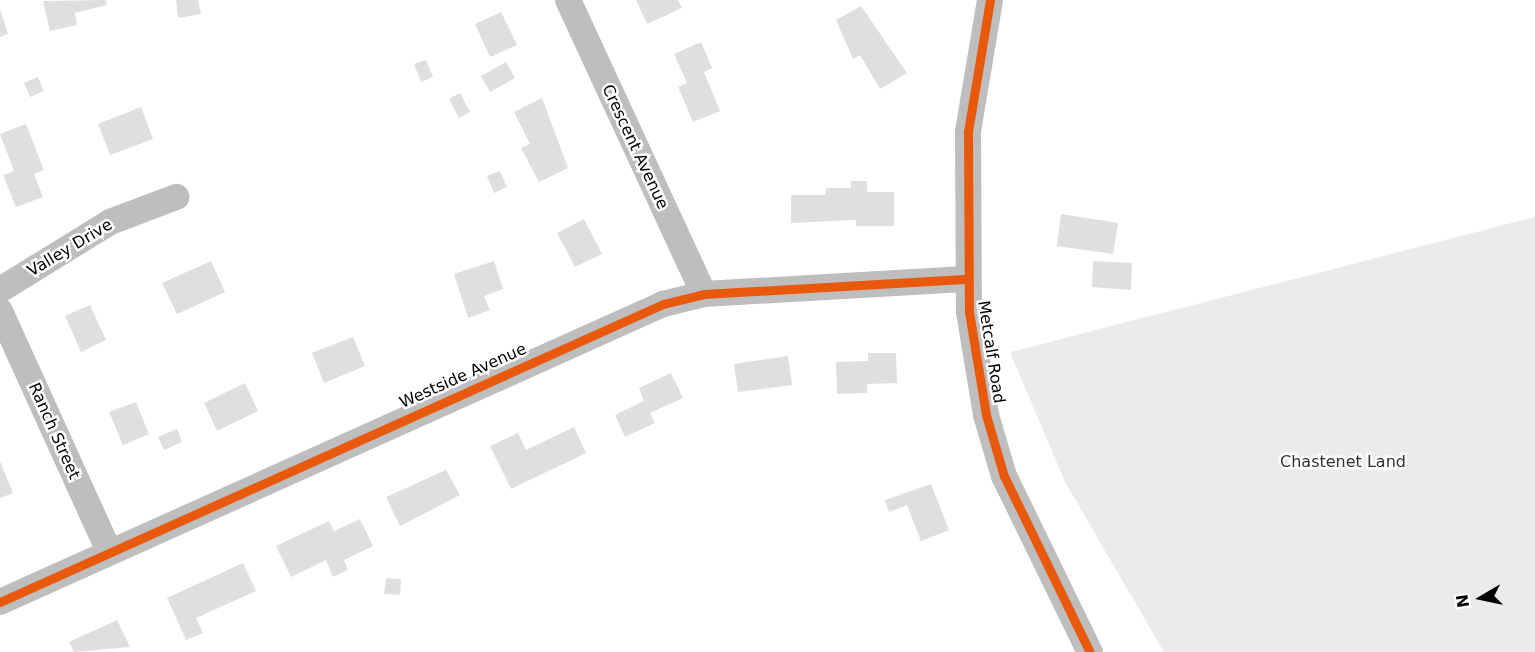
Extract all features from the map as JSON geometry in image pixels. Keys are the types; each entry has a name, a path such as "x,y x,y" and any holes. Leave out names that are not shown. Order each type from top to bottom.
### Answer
{"street":[{"name":"Crescent Avenue","path":"568,0 704,294"},
{"name":"Metcalf Road","path":"990,0 968,132 965,279 986,415 1005,476 1090,652"},
{"name":"Valley Drive","path":"0,290 110,222 176,197"},
{"name":"Westside Avenue","path":"0,602 631,317 704,294 965,279"},
{"name":"Ranch Street","path":"0,311 109,551"}],"green space":[{"name":"Chastenet Land","path":"1535,217 1535,652 1164,652 1065,482 1010,352"}],"building":[{"path":"106,0 107,5 75,13 77,25 50,31 43,1"},
{"path":"176,0 198,0 201,14 178,18"},
{"path":"636,0 678,0 682,8 647,24"},
{"path":"861,6 907,73 880,89 860,55 853,59 836,20"},
{"path":"0,9 8,34 0,37"},
{"path":"501,12 517,45 490,57 475,24"},
{"path":"701,42 712,68 704,72 720,111 693,122 678,87 687,83 674,54"},
{"path":"426,60 433,77 421,82 414,64"},
{"path":"506,62 515,78 490,92 481,76"},
{"path":"38,77 44,91 30,97 24,83"},
{"path":"460,93 470,112 459,118 449,99"},
{"path":"542,98 568,168 539,182 521,148 530,144 514,112"},
{"path":"141,107 153,139 110,155 98,124"},
{"path":"26,124 44,170 34,174 43,197 16,207 3,175 14,171 0,134"},
{"path":"500,171 507,187 494,193 487,176"},
{"path":"851,181 867,181 867,192 894,192 894,226 856,226 856,220 791,223 791,195 826,195 826,188 851,188"},
{"path":"1061,214 1118,223 1113,254 1057,246"},
{"path":"584,219 602,254 575,267 557,233"},
{"path":"211,261 225,292 177,314 162,283"},
{"path":"494,261 503,289 484,296 490,310 468,318 454,274"},
{"path":"1093,261 1132,263 1131,290 1092,287"},
{"path":"90,305 106,340 81,352 65,316"},
{"path":"353,337 365,366 324,383 312,353"},
{"path":"868,353 896,353 897,383 867,384 867,393 837,394 836,362 868,361"},
{"path":"788,356 792,385 738,392 734,364"},
{"path":"671,373 683,398 650,413 655,423 625,437 615,415 644,401 639,388"},
{"path":"245,383 258,411 217,431 204,403"},
{"path":"136,402 149,434 123,445 109,412"},
{"path":"574,427 586,453 511,489 490,446 518,433 526,450"},
{"path":"177,429 182,442 164,450 158,437"},
{"path":"0,461 13,493 0,498"},
{"path":"446,470 460,495 400,526 386,497"},
{"path":"931,484 949,530 921,541 907,505 889,512 885,500"},
{"path":"360,519 373,546 344,560 348,570 333,577 326,560 291,577 276,546 329,521 334,531"},
{"path":"243,563 256,591 196,618 203,633 186,640 167,598"},
{"path":"386,578 401,579 400,595 384,594"},
{"path":"117,620 130,647 74,652 69,642"}],"cycle path":[{"path":"990,0 968,132 969,312 986,415 1004,476 1090,652"},
{"path":"0,602 663,304 704,294 965,279"}]}
